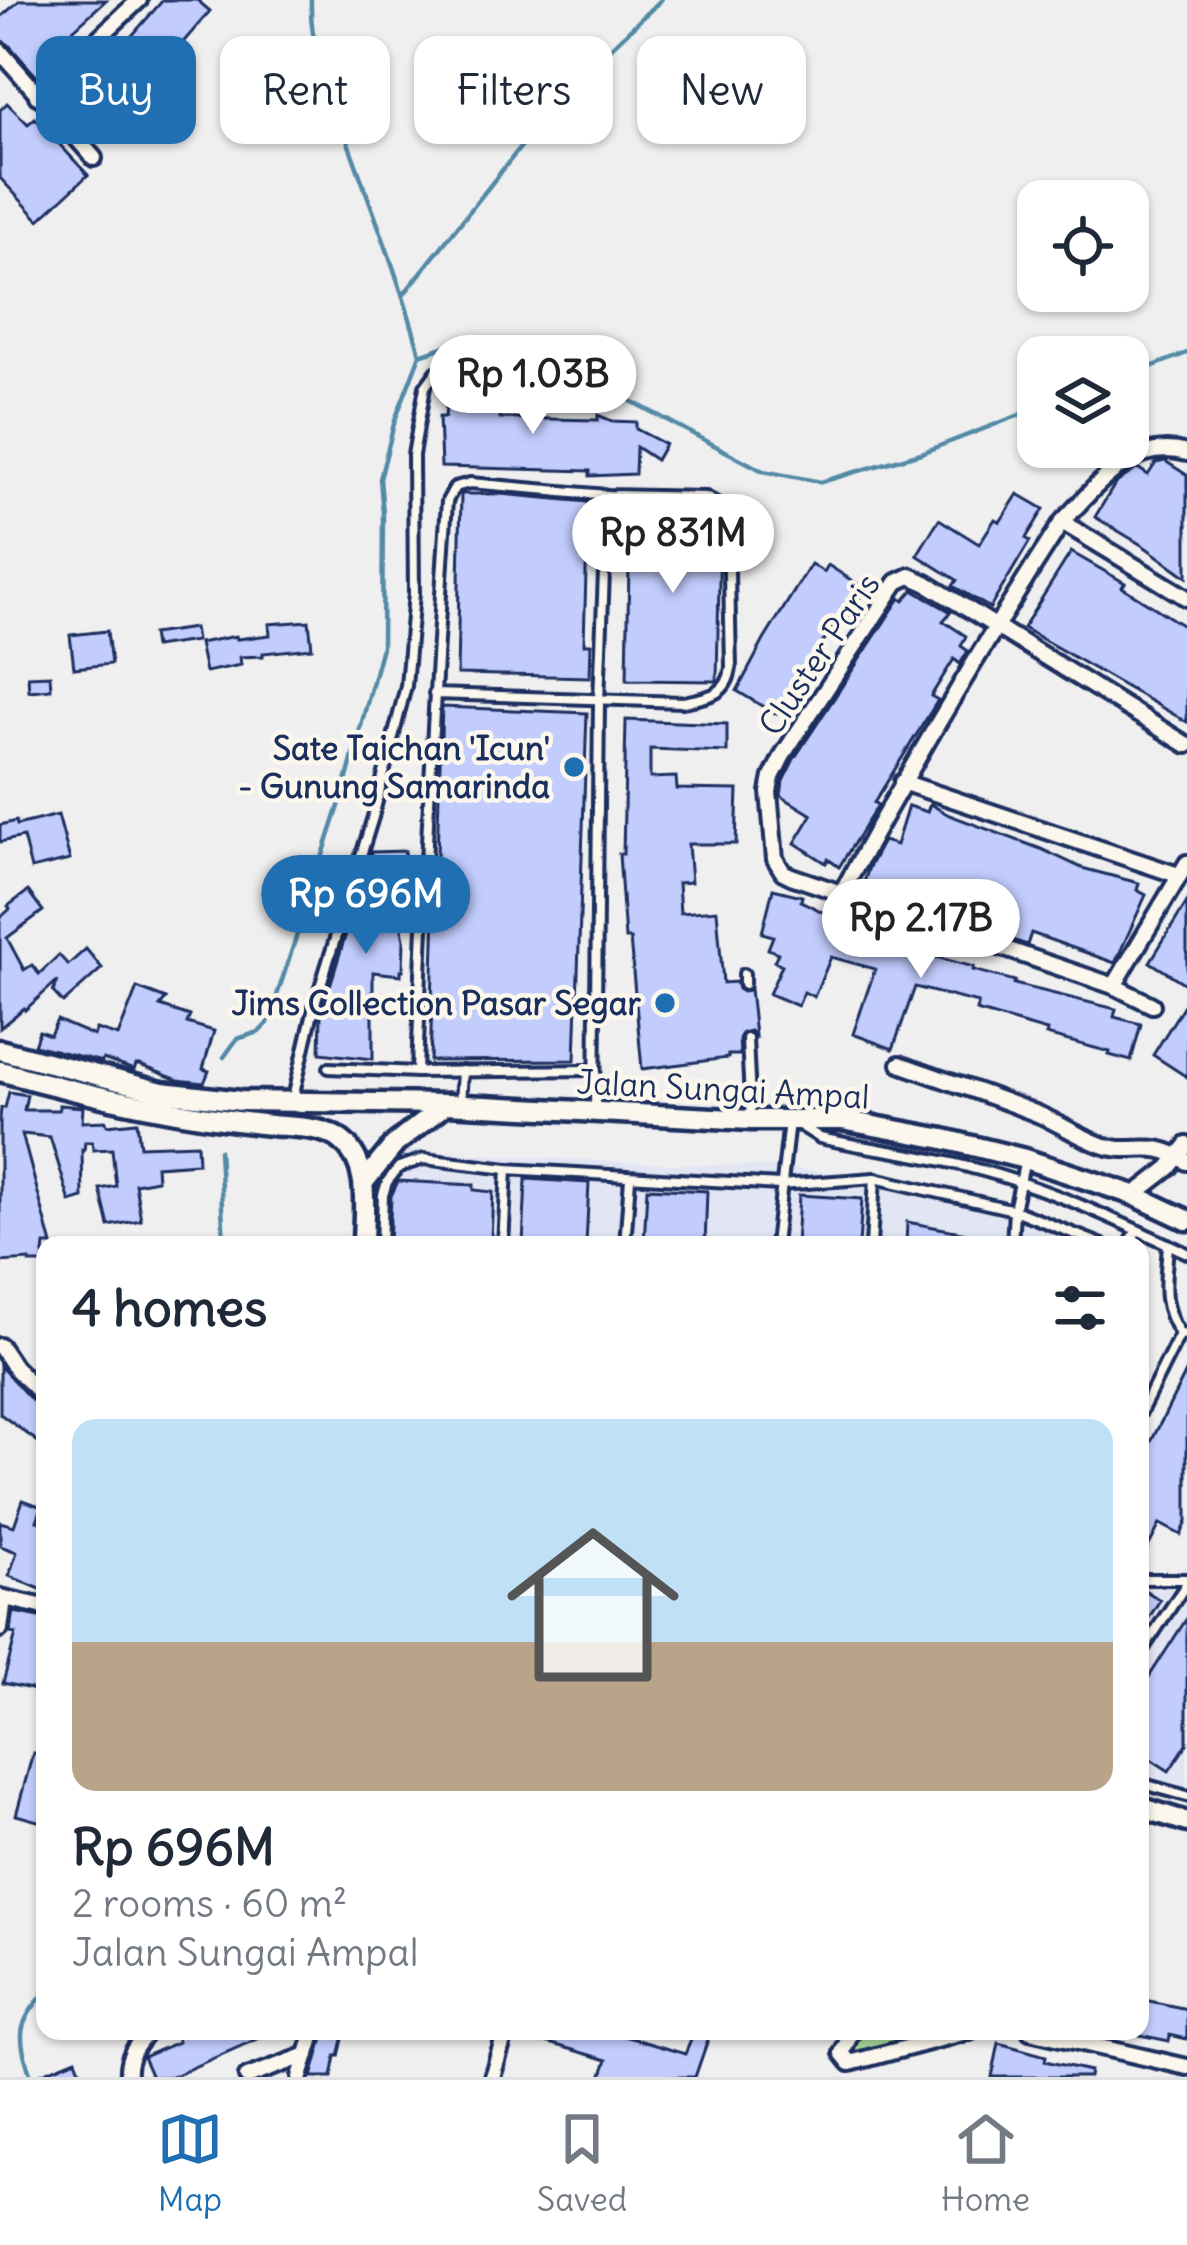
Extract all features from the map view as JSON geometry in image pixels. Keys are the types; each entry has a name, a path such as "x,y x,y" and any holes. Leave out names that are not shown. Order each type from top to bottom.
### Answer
{"main road":[{"path":"0,1049 230,1121 327,1133 345,1143 361,1166 363,1236"},
{"path":"0,1071 75,1093 153,1099"},
{"name":"Jalan Sungai Ampal","path":"153,1099 453,1105 859,1123 1025,1159 1134,1195 1187,1220"},
{"path":"364,1182 395,1144 453,1105"},
{"path":"1149,1811 1187,1822"}],"street":[{"path":"101,36 140,0"},
{"path":"0,51 36,95"},
{"path":"81,144 94,158"},
{"path":"842,892 902,782 1061,522 1126,460 1169,449 1187,454"},
{"path":"1061,522 1187,598"},
{"name":"Cluster Paris","path":"1152,1005 1114,986 790,876 778,866 774,853 772,777 897,582 910,576 1187,745"},
{"path":"902,782 1183,869 1114,986"},
{"path":"900,1064 1039,1115 1103,1146 1157,1147 1185,1155"},
{"path":"1134,1195 1185,1155"},
{"path":"0,1346 36,1389"},
{"path":"0,1629 2,1597 36,1605"},
{"path":"128,2077 127,2064 141,2040"},
{"path":"300,2077 311,2040"},
{"path":"492,2077 503,2040"},
{"path":"848,2040 842,2053 850,2063 936,2040"},
{"path":"1069,2040 1187,2067"},
{"path":"247,2077 307,2055"}],"lane":[{"path":"291,1103 406,686 414,593 413,454 425,387 436,372 448,366 492,367"},
{"path":"416,1072 434,694 447,501 455,487 470,483 608,495 694,495 722,506 728,526 731,668 728,684 715,695 683,702 434,694"},
{"path":"595,1112 599,701 608,495"},
{"path":"747,1039 751,1120"},
{"path":"328,1068 595,1070"},
{"path":"453,1105 462,1071"},
{"path":"776,1236 789,1120 820,1138 1020,1181 1187,1253"},
{"path":"1013,1236 1025,1159"},
{"path":"381,1236 387,1181 398,1167 424,1160 781,1185 874,1178 1014,1210 1080,1236"},
{"path":"503,1236 507,1169"},
{"path":"626,1236 630,1178"},
{"path":"871,1236 874,1178"},
{"path":"1134,1236 1138,1230"},
{"path":"1149,1397 1183,1335 1167,1314 1168,1244"},
{"path":"1149,1580 1187,1581"},
{"path":"1149,1640 1187,1581"},
{"path":"1149,1785 1187,1796"}],"shaded area":[{"path":"409,1150 779,1167 875,1178 1014,1210 1090,1236 370,1236 373,1175"},
{"path":"1187,1566 1187,1796 1149,1785 1149,1575"}],"green space":[{"path":"842,2040 925,2040 837,2060"}],"building":[{"path":"20,0 106,0 66,36 36,36 36,76 0,40 0,18"},
{"path":"163,0 197,0 210,11 189,36 132,36"},
{"path":"7,103 28,124 35,118 36,144 59,144 88,175 39,220 0,178 0,110"},
{"path":"453,374 483,379 481,385 501,386 500,418 598,420 598,415 636,422 636,429 665,444 656,460 636,447 635,474 590,476 590,471 441,467 439,417 445,417"},
{"path":"1165,461 1187,475 1187,577 1095,517 1115,484 1138,468 1148,475 1156,463"},
{"path":"461,494 588,502 584,644 591,644 590,677 457,674"},
{"path":"1018,494 1044,509 990,608 953,586 957,580 917,555 939,519 979,544"},
{"path":"630,505 690,508 690,514 711,520 710,529 720,531 717,681 627,680"},
{"path":"1071,552 1125,583 1122,587 1187,628 1187,722 1023,628"},
{"path":"811,564 824,572 828,565 865,589 846,620 840,616 777,713 772,712 737,691"},
{"path":"913,590 951,612 943,621 966,636 961,646 968,651 960,664 954,659 931,696 938,700 839,867 795,843 812,815 781,796 783,781 900,598 904,601"},
{"path":"309,621 312,648 240,657 241,665 205,672 199,643 270,635 269,624"},
{"path":"194,628 196,641 154,647 152,634"},
{"path":"107,631 111,664 74,668 70,635"},
{"path":"50,675 51,689 29,691 28,676"},
{"path":"442,707 587,713 575,1060 430,1061"},
{"path":"626,720 727,724 727,752 650,749 650,778 676,777 677,789 738,790 736,844 688,844 691,882 678,883 680,913 717,910 723,983 736,982 743,992 750,989 755,1036 750,1031 742,1033 740,1055 642,1069 619,854 623,854"},
{"path":"930,804 1082,868 1139,883 1137,890 1146,895 1115,963 1031,933 1027,945 862,888 883,841 896,845 908,806 927,812"},
{"path":"58,815 70,860 31,869 23,837 0,842 0,825"},
{"path":"405,851 402,896 409,898 408,924 401,923 403,970 401,975 373,972 373,1059 320,1053 321,1015 371,852"},
{"path":"773,889 802,896 801,901 845,918 844,922 907,943 905,949 974,967 1014,984 1116,1009 1114,1017 1141,1024 1131,1061 976,1011 978,1003 915,987 893,1049 853,1034 875,969 831,957 814,997 804,992 798,1006 769,994 782,965 774,961 778,953 768,949 773,936 762,933"},
{"path":"28,891 43,911 7,938 24,970 32,965 39,974 59,955 68,965 86,949 102,968 63,1003 53,992 57,981 0,1028 0,918"},
{"path":"1187,902 1187,985 1150,962"},
{"path":"137,988 166,999 160,1006 190,1016 187,1023 214,1031 203,1069 209,1071 204,1083 178,1080 140,1065 134,1070 34,1045 39,1031 50,1035 57,1020 94,1036 96,1029 118,1036"},
{"path":"1187,1000 1187,1077 1153,1055"},
{"path":"9,1092 27,1095 24,1110 83,1107 82,1122 137,1122 140,1146 197,1144 198,1163 156,1166 157,1180 135,1184 141,1220 109,1226 100,1189 116,1186 112,1149 93,1150 92,1142 85,1142 83,1198 70,1202 50,1137 22,1134 50,1236 36,1236 36,1263 0,1262 0,1119 1,1108"},
{"path":"526,1179 589,1183 586,1236 523,1236"},
{"path":"398,1181 474,1185 474,1190 493,1192 491,1236 389,1236 391,1196"},
{"path":"647,1188 707,1191 705,1236 644,1236"},
{"path":"799,1195 862,1199 860,1236 797,1236"},
{"path":"907,1222 982,1236 906,1236"},
{"path":"0,1366 36,1405 36,1440 0,1414"},
{"path":"1187,1370 1187,1522 1181,1535 1160,1524 1149,1545 1149,1446"},
{"path":"23,1500 36,1505 36,1587 9,1576 17,1552 0,1546 0,1522 14,1526"},
{"path":"1149,1593 1160,1600 1149,1618"},
{"path":"14,1612 36,1616 36,1690 3,1683 16,1634 10,1633"},
{"path":"1187,1618 1187,1744 1169,1771 1149,1758 1149,1677"},
{"path":"33,1753 36,1754 36,1821 16,1815"},
{"path":"1149,2001 1187,2009 1187,2039 1170,2035 1169,2041 1149,2037"},
{"path":"255,2040 171,2077 152,2077 143,2057 178,2042"},
{"path":"322,2040 343,2040 332,2077 312,2077"},
{"path":"539,2040 638,2040 685,2054 691,2040 708,2040 695,2077 601,2077 607,2060"},
{"path":"999,2043 1046,2056 1045,2061 1090,2071 1089,2077 992,2077"},
{"path":"76,2059 83,2077 33,2077"}],"waterway":[{"path":"311,0 321,68 420,354"},
{"path":"404,294 565,91 661,0"},
{"path":"224,1057 237,1039 259,1032 268,1023 342,797 382,647 380,479 395,420 420,355 470,338 546,356 763,471 821,482 921,453 1017,416"},
{"path":"1149,368 1187,353"},
{"path":"219,1150 224,1236"},
{"path":"31,2077 22,2032 36,2005"}],"place":[{"name":"Sate Taichan 'Icun' - Gunung Samarinda","path":"574,767"},
{"name":"Jims Collection Pasar Segar","path":"665,1003"}]}
